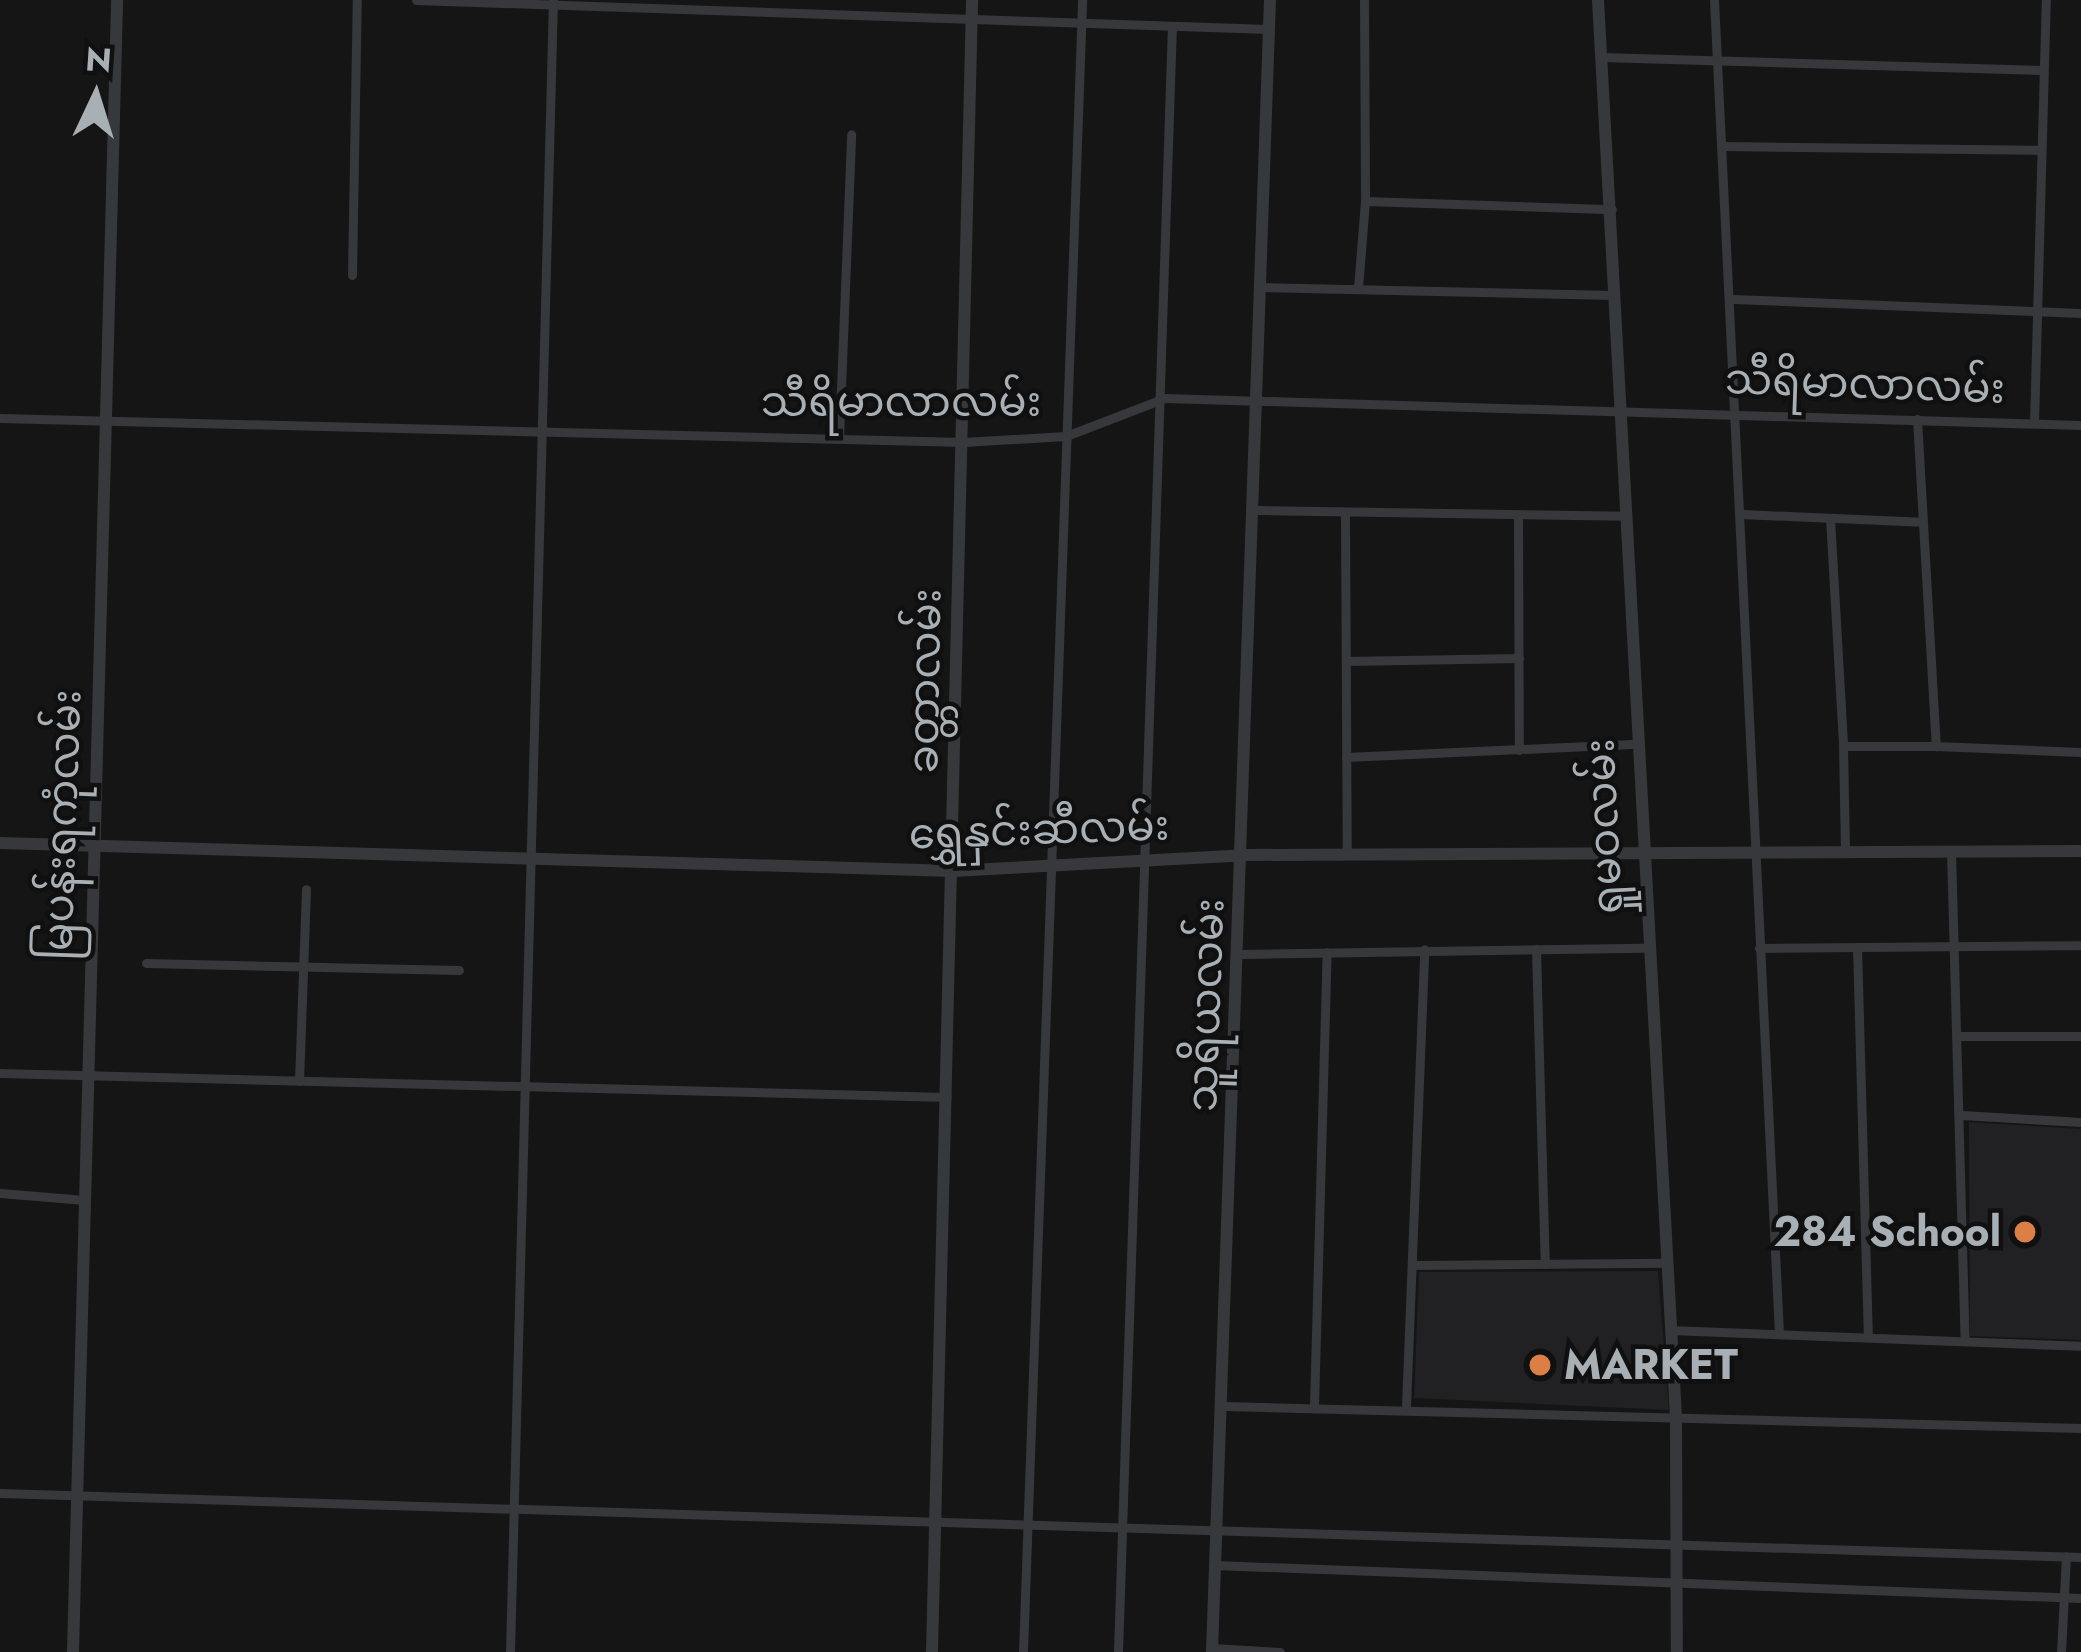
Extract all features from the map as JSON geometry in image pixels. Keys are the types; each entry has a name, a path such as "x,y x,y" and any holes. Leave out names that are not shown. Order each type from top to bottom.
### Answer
{"street":[{"name":"မြပန်းရကုံလမ်း","path":"73,1652 117,0"},
{"path":"352,275 357,0"},
{"path":"416,0 1269,29"},
{"name":"ခတ္တာလမ်း","path":"932,1652 973,0"},
{"path":"1023,1652 1082,0"},
{"name":"သူရိယလမ်း","path":"1212,1650 1258,510 1270,0"},
{"path":"1358,287 1365,201 1364,0"},
{"name":"ရှုမဝလမ်း","path":"1598,0 1612,209 1638,855 1676,1417 1677,1652"},
{"path":"1714,0 1738,413 1754,854 1779,1333"},
{"path":"2034,423 2046,0"},
{"path":"510,1652 528,1086 535,428 553,2"},
{"path":"1118,1652 1150,860 1172,26"},
{"path":"1601,57 1717,56 2043,70"},
{"path":"839,438 850,134"},
{"path":"1723,146 2040,150"},
{"path":"1365,201 1612,209"},
{"path":"1261,287 1614,295"},
{"path":"1732,299 2081,314"},
{"name":"သီရိမာလာလမ်း","path":"0,418 964,442 1066,436 1165,398 2081,425"},
{"path":"1917,419 1936,746"},
{"path":"1258,510 1625,516"},
{"path":"1345,513 1346,855"},
{"path":"1742,514 1921,522"},
{"path":"1518,517 1519,750"},
{"path":"1830,518 1845,853"},
{"path":"1346,661 1519,658"},
{"path":"1346,757 1632,744"},
{"path":"1843,746 2081,752"},
{"name":"ရွှေနှင်းဆီလမ်း","path":"0,843 953,871 1245,855 2081,851"},
{"path":"1951,852 1960,1036 1965,1341"},
{"path":"299,1081 305,889"},
{"path":"1759,948 2081,945"},
{"path":"1857,947 1868,1337"},
{"path":"1241,954 1644,948"},
{"path":"1406,1406 1424,949"},
{"path":"1536,949 1545,1264"},
{"path":"1314,1406 1328,952"},
{"path":"146,963 304,960 459,970"},
{"path":"1960,1036 2081,1036"},
{"path":"0,1072 947,1097"},
{"path":"1962,1115 2081,1122"},
{"path":"0,1192 85,1200"},
{"path":"1412,1264 1665,1263"},
{"path":"1670,1330 2081,1346"},
{"path":"1224,1406 1406,1406 2081,1428"},
{"path":"0,1492 1122,1526 1217,1523 2081,1557"},
{"path":"2061,1652 2066,1556"},
{"path":"1215,1564 1678,1575 2081,1598"},
{"path":"1212,1650 1280,1652"}],"shaded area":[{"name":"284 School","path":"1969,1122 2081,1129 2081,1340 1970,1336"},
{"name":"MARKET","path":"1658,1271 1669,1410 1414,1398 1419,1272"}],"place":[{"name":"284 School","path":"2025,1232"},
{"name":"MARKET","path":"1540,1365"}]}
